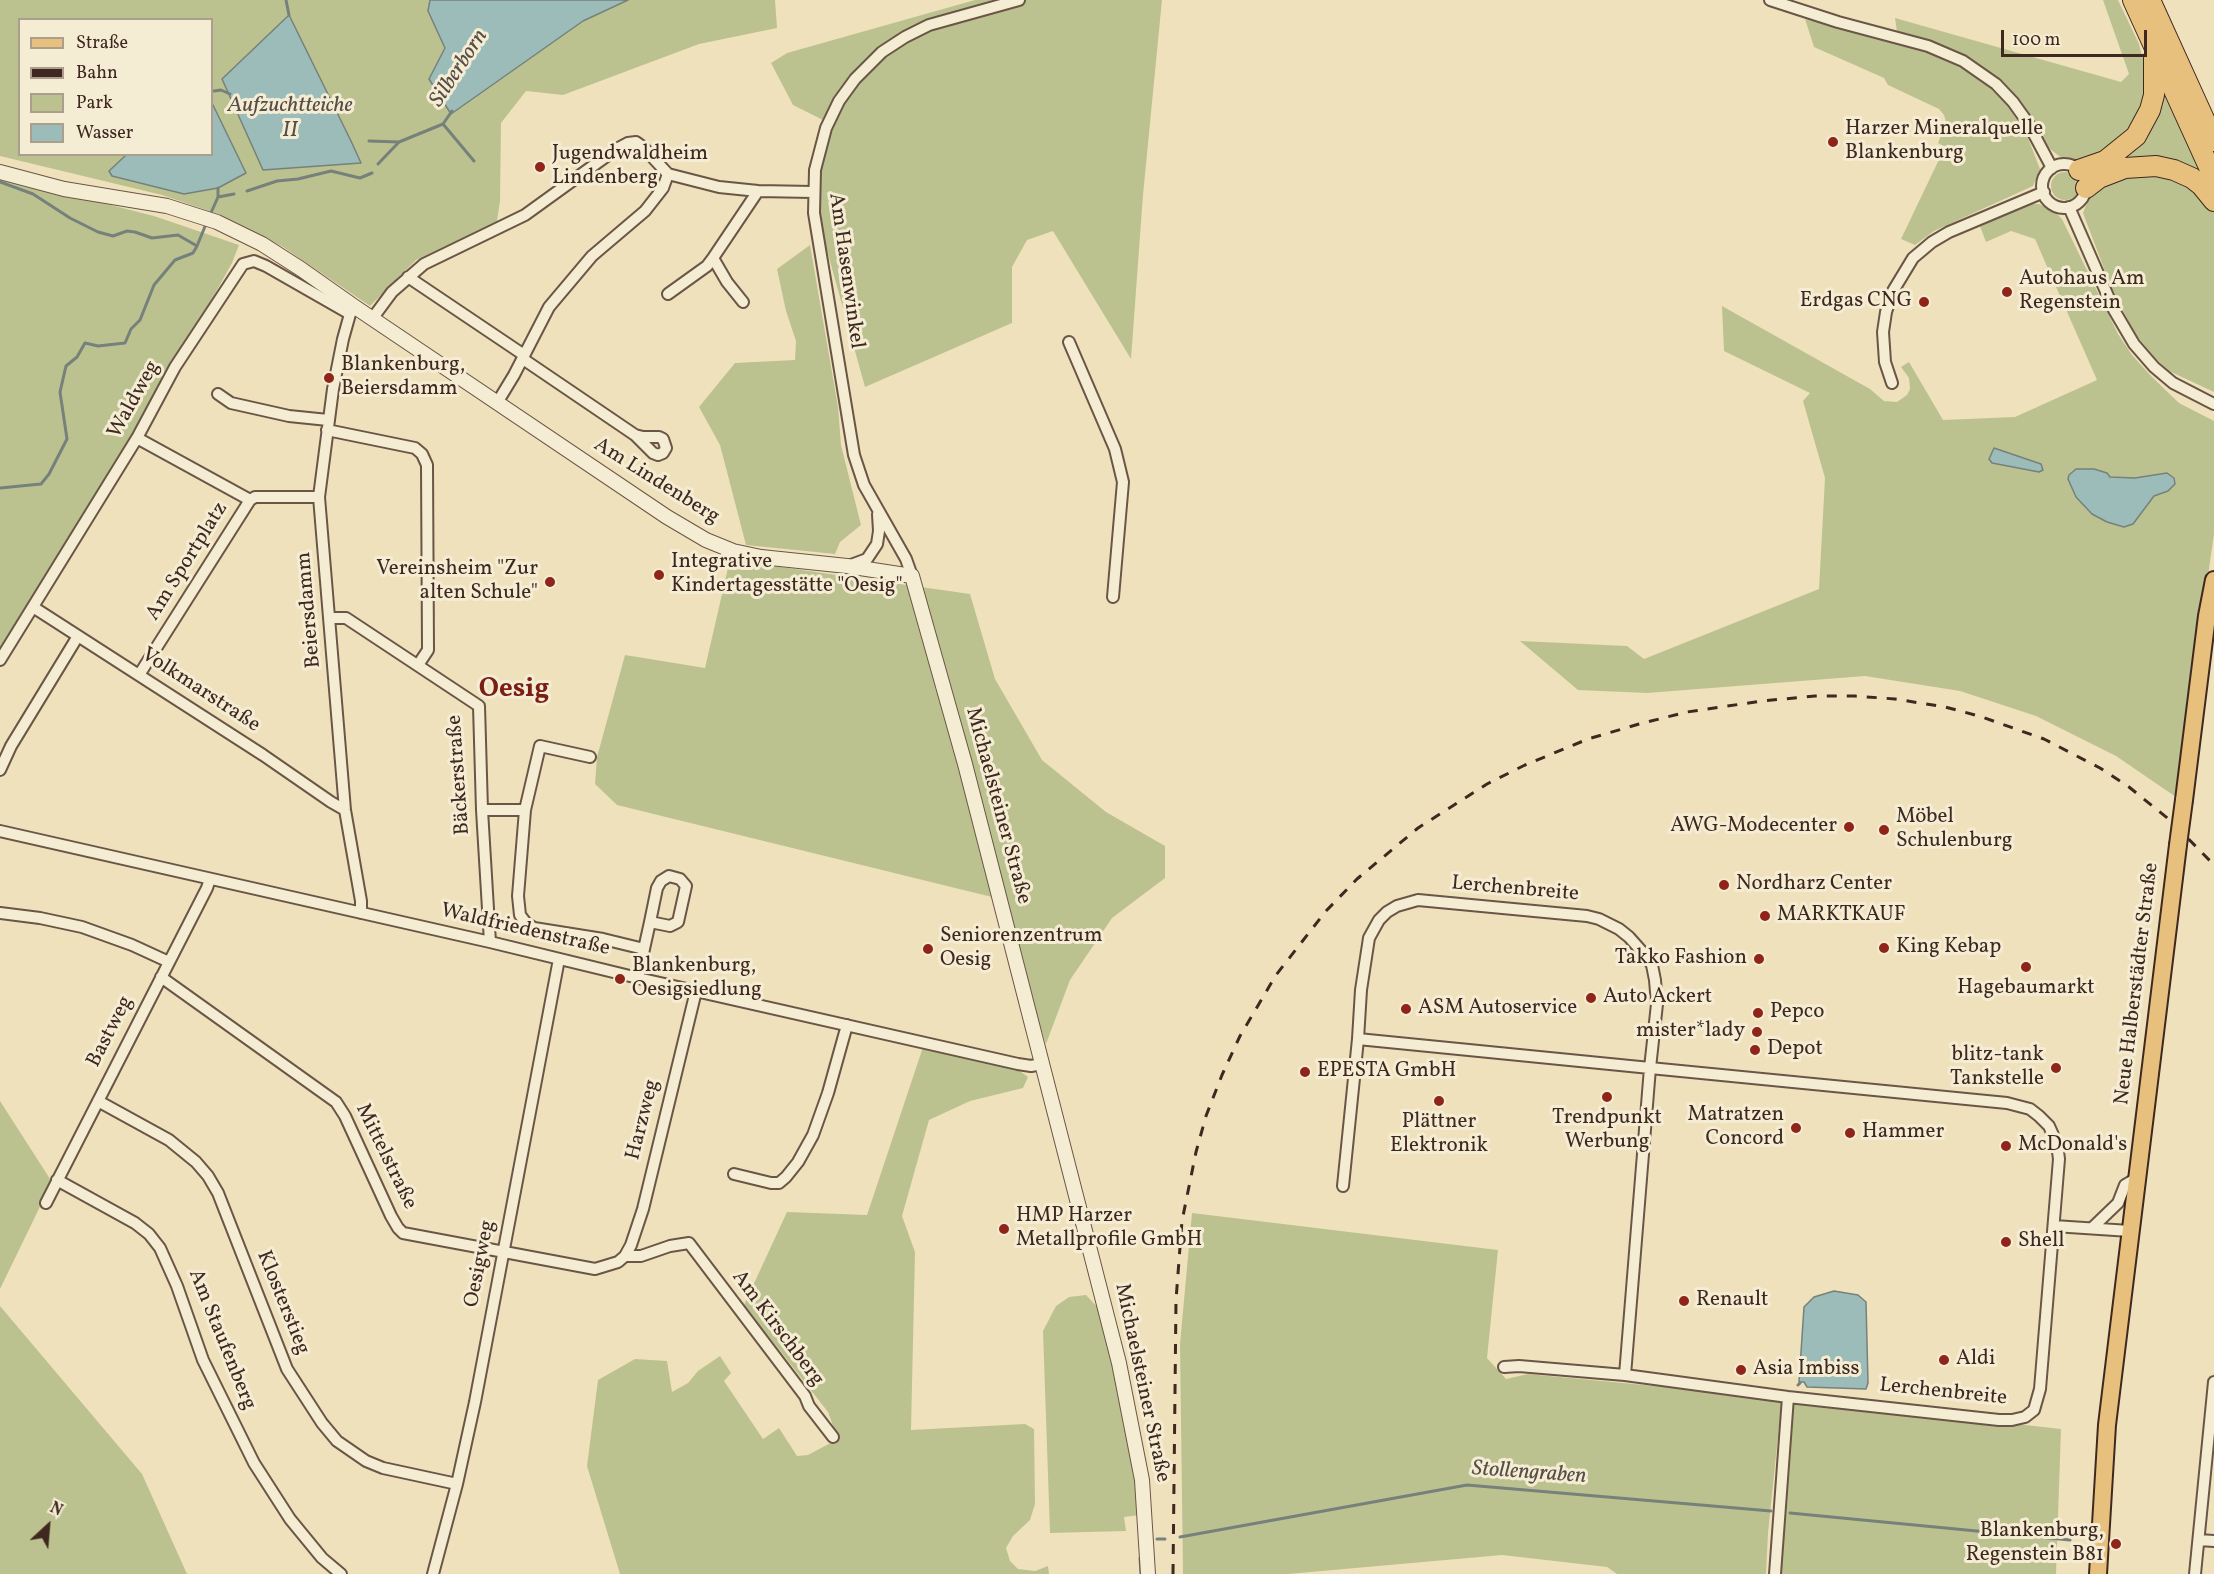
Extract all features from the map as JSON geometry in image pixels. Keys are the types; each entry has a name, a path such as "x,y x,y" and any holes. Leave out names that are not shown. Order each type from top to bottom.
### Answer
{"highway":[{"path":"2133,0 2214,178"},
{"path":"2150,0 2214,141"},
{"path":"2082,179 2136,136 2145,123 2154,95 2154,49"},
{"path":"2082,179 2099,178 2126,168 2156,166 2174,170 2192,178 2214,201"}],"main road":[{"name":"Neue Halberstädter Straße","path":"2098,1574 2107,1425 2207,615 2214,580"}],"street":[{"name":"Am Hasenwinkel","path":"912,576 906,559 862,478 849,429 817,231 813,192 817,161 826,128 847,89 872,60 905,37 929,25 1019,0"},
{"path":"1770,0 1838,22 1928,46 1963,61 1991,80 2013,102 2028,123 2052,168"},
{"path":"361,314 434,259 525,215 628,143 636,142 643,147 668,174 720,187 758,191 813,192"},
{"path":"2064,164 2070,165 2082,179 2081,200 2069,207 2055,206 2044,192 2043,181 2052,168 2064,164"},
{"name":"Am Lindenberg","path":"0,172 64,189 167,206 209,219 262,244 301,269 361,314 667,517 706,540 733,551 761,557 847,566 912,576"},
{"path":"497,403 549,307 592,256 645,211 663,188 668,174"},
{"path":"668,294 707,266 758,191"},
{"path":"1893,383 1885,362 1883,332 1886,312 1893,291 1913,258 1948,232 2044,192"},
{"path":"2069,207 2114,310 2134,344 2154,367 2173,383 2214,404"},
{"path":"713,258 727,282 743,302"},
{"name":"Waldweg","path":"0,660 137,438 175,367 243,264 254,261 266,266 361,314"},
{"name":"Am Lindenberg","path":"408,277 635,435"},
{"name":"Beiersdamm","path":"361,314 343,339 328,425 320,497 345,810 361,901 361,913"},
{"path":"1069,342 1115,449 1122,482 1113,597"},
{"path":"218,394 231,403 415,448 422,454 427,465 428,650 418,665"},
{"name":"Am Sportplatz","path":"137,438 250,500"},
{"name":"Am Sportplatz","path":"139,675 250,500 255,497 320,497"},
{"path":"847,566 867,559 877,544 878,510"},
{"name":"Michaelsteiner Straße","path":"912,576 965,765 1098,1278 1131,1416 1142,1480 1148,1574"},
{"name":"Volkmarstraße","path":"33,607 345,810"},
{"name":"Bäckerstraße","path":"330,618 346,618 479,706 482,810 490,942"},
{"path":"0,770 11,746 78,636"},
{"path":"590,757 540,746 525,810 518,896 520,915 534,928 603,939 644,949"},
{"path":"482,810 525,810"},
{"name":"Waldfriedenstraße","path":"0,831 1018,1064 1031,1066 1042,1064"},
{"path":"638,978 657,888 661,881 669,876 680,879 686,886 678,922 670,926 650,922"},
{"name":"Bastweg","path":"46,1203 210,879"},
{"name":"Lerchenbreite","path":"1343,1186 1361,990 1369,938 1379,920 1397,906 1418,900 1576,915 1599,919 1618,929 1629,937 1652,965 1657,1004 1625,1375"},
{"path":"0,913 40,918 82,927 132,945 169,962"},
{"name":"Oesigweg","path":"433,1574 457,1484 475,1402 559,959"},
{"name":"Mittelstraße","path":"161,977 336,1102 345,1116 398,1228 403,1233 503,1252"},
{"name":"Harzweg","path":"625,1256 643,1209 696,991"},
{"path":"734,1174 771,1184 779,1183 786,1178 813,1135 828,1094 848,1025"},
{"name":"Lerchenbreite","path":"1358,1040 2018,1105 2030,1109 2049,1126 2057,1144 2059,1159 2040,1389 2034,1410 2025,1417 2012,1420 1788,1397 1625,1375 1519,1366 1504,1367"},
{"name":"Klosterstieg","path":"98,1101 169,1140 196,1162 208,1176 218,1193 287,1369 322,1423 338,1441 366,1461 383,1468 457,1484"},
{"path":"2092,1228 2118,1203 2125,1185 2137,1178"},
{"name":"Am Staufenberg","path":"57,1180 135,1223 149,1234 160,1248 174,1278 203,1360 254,1463 290,1519 322,1558 341,1574"},
{"path":"2054,1226 2130,1231"},
{"name":"Am Kirschberg","path":"625,1256 641,1256 670,1246 689,1243 806,1396 809,1406 834,1437"},
{"path":"503,1252 595,1269 618,1262 625,1256"},
{"path":"2195,1574 2211,1434 2214,1382"},
{"path":"1775,1574 1788,1397"},
{"path":"2199,1540 2214,1541"}],"green space":[{"path":"0,0 430,0 428,11 445,48 429,79 583,21 628,0 775,0 777,28 699,44 563,95 526,91 501,123 500,201 497,221 416,260 370,306 283,247 221,215 162,195 0,156","holes":["288,15 361,163 263,170 276,28"]},
{"path":"975,0 1162,0 1143,195 1131,359 1053,231 1027,240 1012,267 1012,323 865,387 823,236 819,193 821,168 825,146 833,125 793,105 771,63 787,53"},
{"path":"2103,0 2118,0 2139,44 2149,81 2139,121 2113,149 2080,163 2063,159 2050,149 2030,115 2009,88 1994,75 1953,50 1897,32 1895,18 2121,82 2129,74"},
{"path":"1805,19 1922,50 1978,76 2005,102 2026,133 2040,169 2033,186 1934,231 1915,245 1901,239 1945,147 1938,143 1946,122 1944,115 1939,109 1888,85 1884,78 1814,47"},
{"path":"2161,88 2203,177 2121,164"},
{"path":"2065,172 2075,176 2079,186 2075,196 2065,200 2055,196 2051,186 2055,176"},
{"path":"2124,173 2180,176 2214,206 2214,392 2169,371 2156,359 2135,334 2111,287 2083,213 2092,190"},
{"path":"0,177 154,216 239,245 232,263 122,460 0,657"},
{"path":"2030,204 2039,204 2055,212 2062,219 2118,334 2132,355 2179,403 2214,421 2214,534 2176,797 2116,756 2036,716 1960,691 1865,676 1647,693 1578,690 1520,641 1627,646 1644,659 1819,589 1825,478 1803,401 1810,393 1724,351 1722,306 1870,389 1884,401 1897,402 1907,395 1910,389 1909,378 1901,367 1909,362 1943,420 2015,417 2097,380 2035,239 2011,231 1986,242 1980,226"},
{"path":"810,245 838,407 841,445 861,525 840,542 835,554 746,545 720,445 699,407 735,363 795,360 796,341 786,311 777,269"},
{"path":"731,555 774,566 970,594 995,679 1042,760 1106,812 1165,846 1165,878 1112,918 1070,980 1046,1044 1002,907 992,897 617,805 595,784 597,757 625,655 705,668"},
{"path":"923,1047 1009,1067 1028,1077 1023,1088 970,1101 929,1120 902,1216 915,1252 911,1430 1025,1424 1034,1429 1035,1504 1030,1520 1013,1536 1006,1548 1010,1561 1018,1569 1035,1571 1048,1566 1049,1574 620,1574 587,1466 598,1380 635,1359 667,1361 672,1392 688,1383 698,1371 720,1356 731,1373 724,1381 763,1439 779,1428 797,1456 808,1455 838,1439 828,1412 744,1305 787,1212 867,1215"},
{"path":"0,1101 52,1182 0,1289"},
{"path":"1192,1213 1498,1250 1487,1358 1506,1379 1528,1374 1782,1398 1766,1574 1617,1574 1607,1567 1502,1555 1288,1574 1183,1574 1180,1344"},
{"path":"1086,1295 1099,1309 1113,1358 1140,1515 1124,1517 1126,1531 1050,1533 1043,1331 1056,1306 1069,1297"},
{"path":"0,1306 142,1474 187,1574 0,1574"},
{"path":"1792,1399 2061,1429 2056,1574 1781,1574"}],"water":[{"path":"430,0 628,0 583,21 451,114 429,79 445,48 428,11"},
{"name":"Aufzuchtteiche II","path":"289,15 361,163 263,170 222,79"},
{"path":"213,105 246,173 218,188 184,194 112,176 109,171 125,156 213,156"},
{"path":"1994,448 2041,464 2043,470 2039,472 1992,463 1989,459"},
{"path":"2076,469 2094,469 2107,473 2110,477 2135,478 2167,473 2174,478 2175,484 2168,491 2154,496 2133,524 2124,527 2092,514 2076,497 2068,479"},
{"path":"1834,1291 1858,1295 1866,1302 1868,1383 1866,1389 1807,1387 1804,1382 1799,1382 1804,1307 1814,1297"}],"waterway":[{"path":"286,0 289,15"},
{"path":"214,91 221,90 230,94"},
{"name":"Silberborn","path":"378,164 399,142 443,124 452,111"},
{"path":"443,124 474,161"},
{"path":"369,141 399,142"},
{"name":"Silberborn","path":"247,191 277,181 298,179 331,171 360,178 372,173"},
{"path":"0,182 33,194 70,218 98,232 113,236 127,231 152,238 178,235 197,246"},
{"name":"Silberborn","path":"210,215 218,197 218,188"},
{"name":"Silberborn","path":"218,197 234,194"},
{"name":"Silberborn","path":"0,488 41,484 49,474 67,439 60,392 66,366 77,357 85,343 98,346 125,343 131,329 140,320 154,285 175,260 193,253 206,224"},
{"name":"Stollengraben","path":"1180,1537 1467,1485 1771,1511"},
{"name":"Stollengraben","path":"1790,1513 2070,1540"},
{"name":"Stollengraben","path":"1157,1539 1165,1539"},
{"name":"Stollengraben","path":"1140,1558 1141,1574"}],"railway":[{"path":"1173,1574 1176,1300 1182,1221 1206,1116 1240,1036 1276,975 1326,911 1357,879 1418,828 1487,784 1525,765 1588,739 1687,712 1762,701 1815,696 1855,696 1895,699 1945,707 1979,716 2044,739 2100,768 2129,787 2171,821 2214,865"}],"place":[{"name":"Harzer Mineralquelle Blankenburg","path":"1833,142"},
{"name":"Jugendwaldheim Lindenberg","path":"540,167"},
{"name":"Autohaus Am Regenstein","path":"2007,292"},
{"name":"Erdgas CNG","path":"1924,302"},
{"name":"Blankenburg, Beiersdamm","path":"329,378"},
{"name":"Integrative Kindertagesstätte \"Oesig\"","path":"659,575"},
{"name":"Vereinsheim \"Zur alten Schule\"","path":"550,582"},
{"name":"AWG-Modecenter","path":"1849,827"},
{"name":"Möbel Schulenburg","path":"1884,830"},
{"name":"Nordharz Center","path":"1724,885"},
{"name":"MARKTKAUF","path":"1765,916"},
{"name":"King Kebap","path":"1884,948"},
{"name":"Seniorenzentrum Oesig","path":"928,949"},
{"name":"Takko Fashion","path":"1759,959"},
{"name":"Hagebaumarkt","path":"2026,967"},
{"name":"Blankenburg, Oesigsiedlung","path":"620,979"},
{"name":"Auto Ackert","path":"1591,998"},
{"name":"ASM Autoservice","path":"1406,1009"},
{"name":"Pepco","path":"1758,1013"},
{"name":"mister*lady","path":"1757,1032"},
{"name":"Depot","path":"1755,1050"},
{"name":"blitz-tank Tankstelle","path":"2056,1068"},
{"name":"EPESTA GmbH","path":"1305,1072"},
{"name":"Trendpunkt Werbung","path":"1607,1097"},
{"name":"Plättner Elektronik","path":"1439,1101"},
{"name":"Matratzen Concord","path":"1796,1128"},
{"name":"Hammer","path":"1850,1133"},
{"name":"McDonald's","path":"2006,1146"},
{"name":"HMP Harzer Metallprofile GmbH","path":"1004,1229"},
{"name":"Shell","path":"2006,1242"},
{"name":"Renault","path":"1684,1301"},
{"name":"Aldi","path":"1944,1360"},
{"name":"Asia Imbiss","path":"1741,1370"},
{"name":"Blankenburg, Regenstein B81","path":"2116,1544"}],"district":[{"name":"Oesig","path":"514,691"}]}
